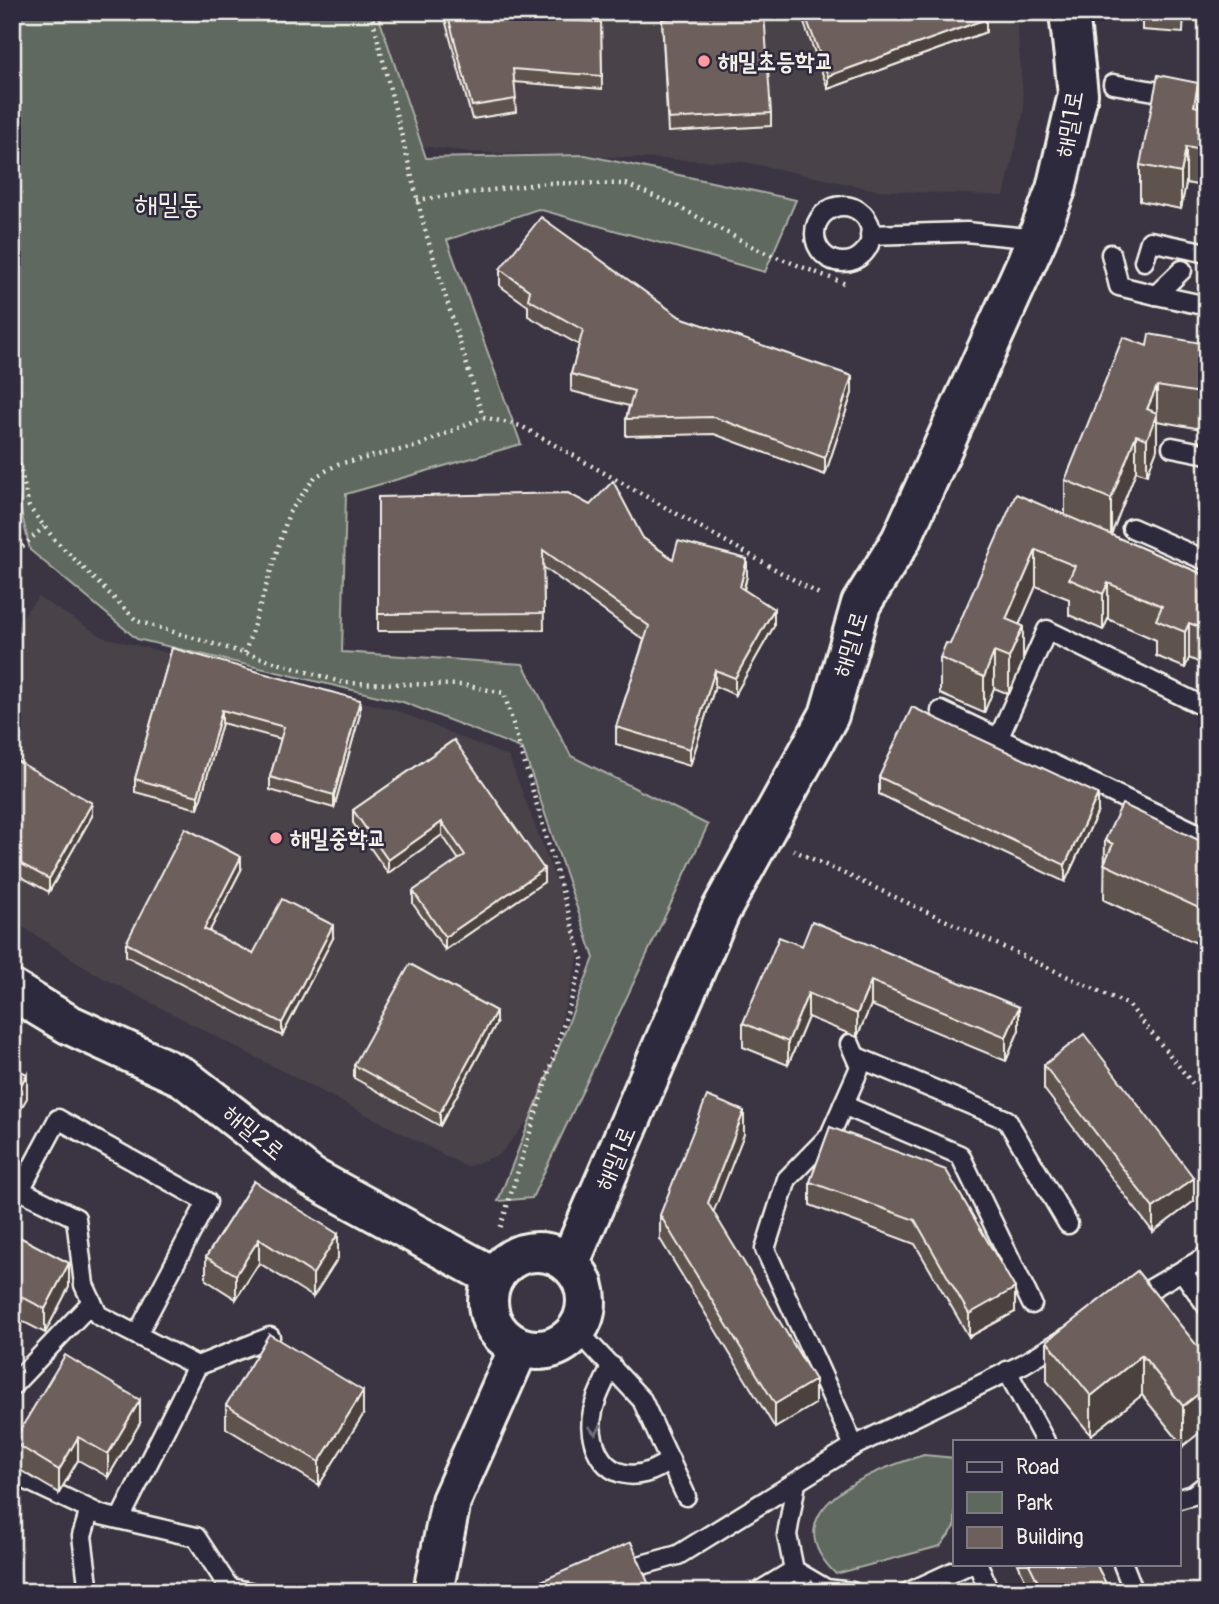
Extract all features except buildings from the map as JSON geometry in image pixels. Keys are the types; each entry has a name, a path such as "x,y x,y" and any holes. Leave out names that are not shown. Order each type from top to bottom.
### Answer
{"street":[{"name":"해밀1로","path":"570,1262 720,912 760,835 829,715 861,604 901,540 1037,239 1056,189 1078,94 1069,12"},
{"name":"해밀2로","path":"12,990 68,1024 183,1077 312,1177 494,1278"},
{"path":"540,1251 570,1262 586,1292 586,1308 577,1330 558,1347 542,1351 519,1348 498,1333 490,1319 487,1303 494,1278 508,1260 524,1253 540,1251"},
{"path":"433,1592 451,1501 519,1348"}],"lane":[{"path":"1114,84 1207,100"},
{"path":"870,234 966,232 1037,239"},
{"path":"1144,261 1150,241 1207,253"},
{"path":"1111,254 1119,286 1207,306"},
{"path":"1156,295 1182,270"},
{"path":"1172,447 1207,454"},
{"path":"1132,528 1207,561"},
{"path":"999,737 1047,630 1207,708"},
{"path":"941,711 1207,838"},
{"path":"853,1446 765,1248 787,1179 830,1135 860,1067 853,1051 1007,1120 1068,1224"},
{"path":"843,1105 960,1155 1032,1304"},
{"path":"137,1335 207,1202 58,1119 16,1188 76,1218 83,1285 98,1315 197,1367"},
{"path":"1118,1308 1207,1256"},
{"path":"1182,1271 1207,1306"},
{"path":"12,1386 92,1302"},
{"path":"604,1575 678,1555 853,1446 1007,1371 1082,1329"},
{"path":"577,1330 642,1400 686,1496"},
{"path":"120,1519 197,1367 270,1337"},
{"path":"612,1366 596,1399 592,1434 606,1464 617,1473 635,1476 654,1472 670,1460"},
{"path":"1007,1371 1044,1440"},
{"path":"12,1473 90,1510 196,1537 232,1590 250,1592"},
{"path":"796,1483 787,1535 794,1570 827,1589 852,1592"},
{"path":"1180,1499 1193,1495 1207,1484"},
{"path":"89,1592 82,1535 90,1510"},
{"path":"909,1592 966,1566"},
{"path":"979,1566 989,1592"},
{"path":"1124,1566 1134,1592"},
{"path":"758,1592 794,1570"}],"path":[{"path":"371,12 417,200 483,417"},
{"path":"417,200 545,183 626,184 677,206 761,251 846,284"},
{"path":"245,653 289,513 315,477 338,464 418,446 483,417 522,426 819,594"},
{"path":"12,430 29,507 44,527 137,621 344,683 463,685 504,692 583,962 500,1228"},
{"path":"12,556 44,527"},
{"path":"760,835 1129,1005 1207,1101"}],"shaded area":[{"name":"해밀초등학교","path":"375,12 1016,12 1024,110 1004,196 876,190 745,162 470,152 411,145"},
{"name":"해밀중학교","path":"38,597 103,637 395,710 509,757 581,947 537,1110 500,1154 467,1167 96,974 12,920 12,629"}],"green space":[{"path":"12,12 377,12 426,158 585,155 796,200 765,272 538,209 447,240 521,444 346,494 342,652 523,664 571,756 708,825 532,1198 498,1201 594,958 523,749 403,702 137,639 30,550 12,471"},
{"path":"924,1455 953,1458 953,1530 940,1546 836,1574 818,1551 814,1530 821,1512 836,1496 856,1482"}],"place":[{"name":"해밀초등학교","path":"704,61"},
{"name":"해밀중학교","path":"276,838"}],"district":[{"name":"해밀동","path":"168,203"}]}
